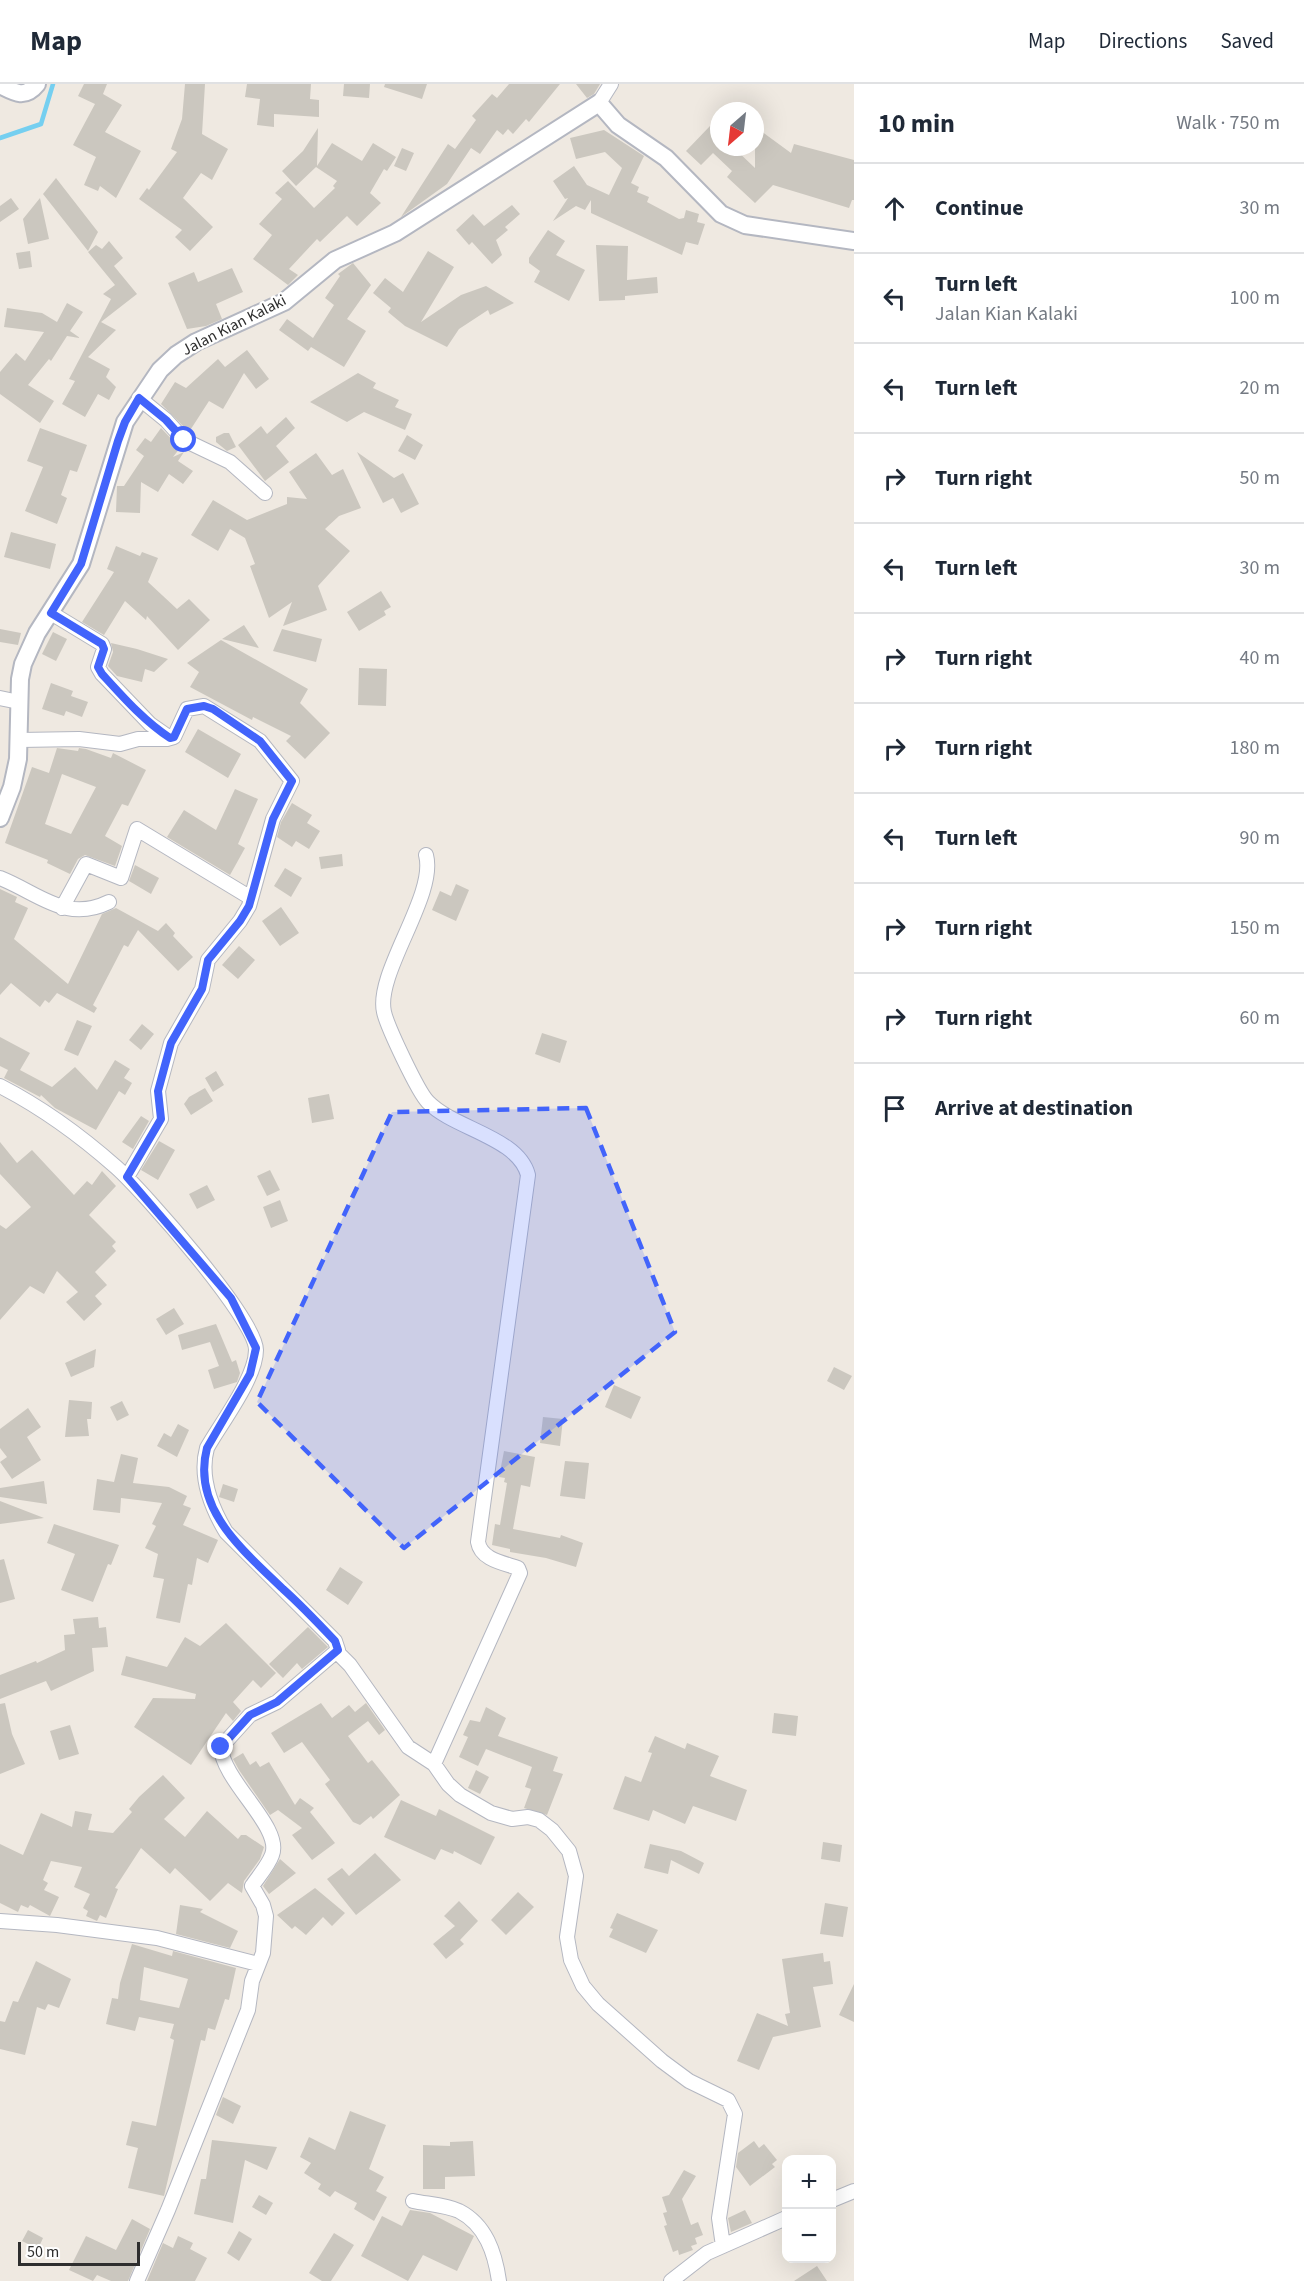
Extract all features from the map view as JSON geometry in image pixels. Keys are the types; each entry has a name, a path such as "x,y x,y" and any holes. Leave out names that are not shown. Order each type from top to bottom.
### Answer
{"street":[{"path":"0,85 19,94 27,94 37,84"},
{"path":"611,84 599,103 618,125 666,158 721,214 745,225 854,241"},
{"name":"Jalan Kian Kalaki","path":"0,819 15,777 20,740 19,702 23,664 81,564 118,441 125,422 139,398 176,355 196,342 272,310 334,260 394,233 599,103"},
{"path":"139,398 155,417 180,438 227,466 260,491"},
{"path":"51,613 102,644 104,649 98,667 102,674 150,724 170,738"},
{"path":"0,698 19,702"},
{"path":"20,740 79,740 120,744 138,739 170,738 174,737 187,709 204,706 260,741 292,781 273,819 251,898 240,921 205,965 202,989 174,1037 162,1071 158,1091 161,1119 127,1177"},
{"path":"62,908 86,864 121,878 137,829 251,898"},
{"path":"426,855 422,890 386,987 384,1012 428,1102 458,1122 514,1152 523,1161 528,1175 478,1542 479,1548 487,1557 518,1568 520,1573 434,1764"},
{"path":"0,878 62,908 87,911 109,902"},
{"path":"0,1086 25,1099 70,1130 127,1177 231,1298 256,1348 250,1374 207,1448 205,1458 207,1488 216,1515 237,1545 335,1641 337,1652 350,1665 408,1747 434,1764 448,1784 474,1805 512,1819 528,1817 539,1820 552,1830 569,1851 576,1875 567,1937 571,1960 583,1986 598,2004 662,2061 689,2081 728,2100 735,2114 720,2207 723,2246"},
{"path":"137,2281 248,2010 252,1981 264,1945 266,1916 263,1905 252,1886 273,1854 274,1843 268,1830 226,1769 221,1747 250,1715 277,1702 337,1652"},
{"path":"0,1921 57,1925 156,1938 258,1964"},
{"path":"836,2198 854,2191"},
{"path":"413,2201 460,2212 469,2220 486,2236 497,2265 499,2281"},
{"path":"671,2281 707,2253 782,2220"}],"highlighted area":[{"path":"586,1108 675,1332 404,1548 257,1402 392,1112"}],"building":[{"path":"84,84 107,84 103,94 122,105 105,132 141,151 116,198 100,186 98,191 84,185 96,157 73,145 95,104 78,96"},
{"path":"185,84 205,84 202,134 228,149 212,180 201,173 183,198 213,227 190,251 175,237 182,230 139,199 147,188 149,190 177,152 171,149 182,119"},
{"path":"247,84 311,84 310,99 319,100 319,117 274,114 274,127 257,125 260,99 245,97"},
{"path":"344,84 370,84 369,98 343,96"},
{"path":"385,84 427,84 422,99 384,87"},
{"path":"509,84 560,84 529,122 526,119 513,134 508,129 503,135 497,130 480,154 471,148 447,184 401,217 448,144 455,149 476,120 472,116 492,94 497,98"},
{"path":"576,84 600,84 594,94 587,98"},
{"path":"710,126 710,156 701,165 686,151"},
{"path":"318,128 317,166 332,143 362,161 373,143 396,157 387,171 384,169 370,193 381,203 357,226 347,216 320,242 317,239 289,269 298,275 288,285 253,259 272,235 259,224 282,199 275,193 288,181 314,208 335,188 333,186 337,181 316,167 296,186 282,171 303,151"},
{"path":"604,130 644,156 631,183 639,187 637,192 649,197 647,202 679,219 684,218 686,210 699,214 697,222 705,224 698,245 686,242 682,255 591,213 591,200 585,210 576,206 553,221 568,198 565,199 553,181 574,166 587,185 609,195 622,168 605,152 576,159 570,138"},
{"path":"764,133 791,153 794,144 854,160 854,200 849,208 773,185 755,203 727,177 732,171 716,156 742,156 755,168 755,156 764,156"},
{"path":"402,148 414,153 406,171 394,166"},
{"path":"56,178 98,232 88,251 43,194"},
{"path":"11,198 19,209 0,222 0,206"},
{"path":"40,198 49,239 28,244 23,219"},
{"path":"512,205 520,214 505,227 508,230 496,240 502,255 492,264 472,242 469,245 456,230 473,214 484,226"},
{"path":"548,230 565,241 556,255 585,270 569,301 534,282 540,271 529,263 529,258"},
{"path":"109,241 123,258 114,266 137,294 101,322 116,330 88,357 110,369 106,377 116,387 109,400 98,394 85,417 62,404 75,381 69,379 111,299 103,294 115,285 88,252 96,245 102,249"},
{"path":"596,245 628,246 627,280 657,277 658,293 625,296 625,300 599,301"},
{"path":"30,251 32,267 19,269 16,253"},
{"path":"428,251 454,267 421,322 461,295 486,286 514,303 490,315 488,310 459,329 447,347 405,326 388,312 391,308 373,293 385,278 403,292"},
{"path":"353,263 371,285 347,319 366,331 344,367 311,347 308,351 279,330 287,319 313,338 334,305 325,298 340,276 338,274"},
{"path":"232,268 243,292 216,304 222,319 206,326 187,329 168,283 194,272 198,282"},
{"path":"67,303 83,312 70,331 80,338 67,336 51,361 49,359 28,385 54,401 40,423 0,394 0,372 16,353 25,361 44,332 4,327 7,308 42,313 57,322"},
{"path":"247,350 269,379 256,389 244,373 223,409 209,401 189,432 161,404 175,382 186,388 218,359 225,367"},
{"path":"358,373 376,383 373,388 399,400 395,407 412,414 405,430 364,412 347,422 310,402"},
{"path":"286,417 295,428 276,446 289,462 265,481 238,445 261,426 267,434"},
{"path":"40,428 87,445 77,472 70,470 61,495 67,498 57,524 25,511 43,467 27,461"},
{"path":"161,428 180,448 173,457 184,452 178,461 193,471 183,484 169,474 158,492 141,482 140,513 116,512 117,486 124,486 144,456 136,450 145,438 151,442"},
{"path":"229,433 236,447 227,451 216,442 216,437"},
{"path":"407,435 423,445 415,460 398,451"},
{"path":"357,452 394,478 403,473 419,504 401,513 393,498 383,503"},
{"path":"316,453 332,475 343,469 361,508 339,516 325,529 350,551 318,586 327,610 283,626 292,602 269,618 250,566 255,564 245,538 230,529 218,551 191,535 213,500 247,520 287,504 287,497 307,499 289,472"},
{"path":"11,532 56,544 50,569 4,557"},
{"path":"116,546 140,556 142,552 158,558 148,582 177,609 189,599 210,620 178,650 147,616 146,620 125,601 104,635 82,622 114,572 107,569"},
{"path":"381,591 391,607 384,611 386,615 359,631 347,612"},
{"path":"244,625 259,648 222,639"},
{"path":"0,629 21,633 18,645 0,642"},
{"path":"282,629 322,639 316,662 273,651"},
{"path":"53,632 67,639 56,661 42,654"},
{"path":"221,640 308,689 300,703 330,733 305,759 286,741 291,736 253,717 252,720 190,687 199,672 187,663"},
{"path":"111,643 168,659 154,672 145,669 142,682 117,676 108,666 113,652"},
{"path":"359,668 387,669 386,706 358,705"},
{"path":"51,683 73,691 71,696 88,702 82,717 66,711 64,716 42,709"},
{"path":"198,729 241,754 228,778 185,752"},
{"path":"57,748 78,751 79,748 86,749 111,758 113,753 146,770 128,806 122,804 105,836 122,846 115,866 85,855 78,859 70,874 47,863 48,860 5,843 32,767 49,773","holes":["62,774 96,787 71,834 45,824"]},
{"path":"235,789 258,799 238,844 245,848 230,875 167,837 184,810 216,830"},
{"path":"292,803 312,815 307,823 320,831 309,849 296,841 292,847 277,837 281,822"},
{"path":"342,854 343,866 321,869 319,857"},
{"path":"135,865 159,878 151,894 129,881"},
{"path":"285,868 302,878 291,897 274,886"},
{"path":"456,884 469,890 456,921 432,910 440,891 451,896"},
{"path":"0,889 17,897 15,902 28,908 14,939 68,984 102,914 116,908 158,931 166,923 175,933 173,936 193,957 178,971 138,930 128,947 124,945 93,1005 97,1008 94,1013 57,993 49,1003 45,1000 40,1007 11,983 0,995"},
{"path":"281,907 299,933 280,946 262,921"},
{"path":"239,946 255,960 238,979 222,965"},
{"path":"77,1020 92,1026 78,1056 64,1050"},
{"path":"142,1024 154,1034 141,1050 129,1040"},
{"path":"542,1033 567,1041 560,1063 535,1054"},
{"path":"0,1037 30,1053 20,1070 52,1087 75,1067 97,1090 115,1060 130,1069 124,1078 132,1083 125,1095 119,1091 96,1130 55,1108 41,1095 40,1097 4,1078 8,1070 0,1066"},
{"path":"216,1071 224,1085 213,1092 205,1078"},
{"path":"205,1088 213,1101 191,1115 184,1104 189,1097"},
{"path":"329,1094 334,1119 312,1123 308,1098"},
{"path":"141,1116 149,1121 133,1149 122,1142"},
{"path":"159,1141 175,1150 158,1180 141,1170"},
{"path":"0,1142 17,1163 32,1150 74,1195 87,1181 92,1185 102,1171 116,1186 89,1215 116,1242 112,1246 116,1251 95,1272 107,1285 95,1296 102,1304 84,1321 66,1302 78,1292 57,1271 44,1294 30,1286 0,1320 0,1225 6,1229 31,1207 0,1174"},
{"path":"270,1170 280,1190 267,1196 257,1176"},
{"path":"207,1185 215,1200 197,1209 189,1194"},
{"path":"280,1200 288,1221 271,1228 263,1207"},
{"path":"174,1308 184,1324 166,1335 156,1319"},
{"path":"216,1324 232,1362 236,1360 240,1373 237,1382 214,1389 208,1370 219,1366 210,1342 182,1350 178,1335"},
{"path":"96,1349 94,1367 71,1377 65,1363"},
{"path":"834,1367 852,1376 844,1390 827,1381"},
{"path":"614,1385 641,1397 631,1419 605,1407"},
{"path":"69,1400 92,1402 91,1419 87,1419 89,1436 65,1437"},
{"path":"122,1401 129,1415 117,1421 110,1407"},
{"path":"28,1408 41,1427 27,1437 41,1460 12,1479 0,1462 7,1457 0,1448 0,1429"},
{"path":"543,1417 563,1419 560,1446 540,1443"},
{"path":"178,1424 189,1430 177,1457 157,1446 164,1433 171,1437"},
{"path":"504,1451 535,1457 530,1487 521,1485 513,1529 560,1538 561,1535 583,1543 576,1567 546,1558 510,1552 510,1549 492,1545 495,1524 500,1525 507,1483 504,1482 505,1478 499,1477"},
{"path":"121,1454 138,1458 133,1483 169,1487 187,1496 183,1505 191,1508 183,1525 218,1540 208,1563 197,1558 192,1585 188,1584 180,1623 156,1618 164,1579 153,1577 158,1554 145,1548 156,1526 152,1524 162,1503 121,1498 120,1513 93,1510 97,1479 114,1482"},
{"path":"565,1461 589,1463 585,1499 560,1496"},
{"path":"44,1481 47,1504 0,1497 0,1488"},
{"path":"223,1484 238,1489 234,1502 219,1497"},
{"path":"0,1501 44,1518 0,1524"},
{"path":"54,1524 119,1545 111,1565 108,1564 93,1602 61,1590 75,1554 47,1543"},
{"path":"4,1559 15,1599 0,1603 0,1560"},
{"path":"340,1567 363,1582 348,1605 326,1590"},
{"path":"98,1617 99,1628 106,1627 108,1647 92,1648 94,1671 51,1691 46,1681 0,1699 0,1675 36,1661 37,1663 65,1650 64,1635 75,1634 73,1619"},
{"path":"226,1623 276,1673 261,1688 253,1680 233,1702 241,1711 233,1721 226,1713 191,1765 134,1727 153,1698 195,1699 196,1694 121,1675 126,1656 167,1667 185,1637 200,1646"},
{"path":"308,1627 328,1647 302,1669 297,1663 283,1678 269,1664"},
{"path":"5,1703 12,1734 25,1764 0,1774 0,1704"},
{"path":"321,1703 332,1718 349,1705 355,1712 366,1703 385,1730 379,1735 368,1721 348,1736 368,1763 372,1760 400,1795 373,1819 371,1816 360,1825 353,1822 325,1784 330,1780 302,1742 284,1753 271,1733"},
{"path":"486,1707 506,1718 498,1736 558,1757 553,1771 563,1774 547,1815 524,1808 531,1789 525,1787 532,1767 486,1749 478,1766 459,1757 468,1737 463,1735 470,1720 480,1722"},
{"path":"774,1713 798,1716 796,1736 772,1733"},
{"path":"70,1725 79,1754 59,1760 50,1731"},
{"path":"655,1736 685,1749 687,1743 719,1756 710,1776 747,1790 736,1821 693,1806 685,1824 653,1810 649,1821 613,1809 625,1776 641,1782 652,1753 648,1752"},
{"path":"243,1753 250,1765 256,1761 260,1767 269,1762 295,1805 300,1798 314,1808 310,1812 335,1843 312,1860 292,1835 302,1828 278,1810 270,1815 239,1770 233,1759"},
{"path":"476,1770 489,1777 480,1794 468,1788"},
{"path":"163,1775 185,1798 164,1819 185,1837 207,1811 238,1839 241,1835 246,1835 264,1847 260,1859 244,1881 242,1893 228,1883 210,1901 175,1868 170,1874 141,1848 115,1888 118,1889 106,1918 100,1915 97,1921 86,1916 88,1911 83,1908 90,1894 74,1887 82,1867 51,1861 43,1880 48,1883 44,1890 59,1897 50,1916 30,1905 28,1908 21,1905 18,1912 0,1903 0,1844 23,1855 41,1813 72,1827 75,1811 92,1814 88,1830 113,1833 132,1812 129,1809 139,1797"},
{"path":"401,1800 436,1816 439,1809 495,1837 481,1865 454,1851 453,1854 441,1849 435,1860 384,1837"},
{"path":"823,1842 842,1845 840,1862 821,1859"},
{"path":"650,1844 681,1851 704,1863 699,1874 671,1860 668,1874 644,1868"},
{"path":"375,1853 401,1880 356,1915 327,1879 342,1868 349,1876"},
{"path":"280,1859 296,1873 269,1894 263,1886"},
{"path":"315,1888 345,1913 332,1926 323,1917 306,1935 295,1926 292,1929 277,1915"},
{"path":"518,1892 534,1907 506,1935 491,1920"},
{"path":"459,1901 478,1921 460,1940 464,1944 446,1959 433,1944 455,1926 444,1916"},
{"path":"825,1903 848,1907 843,1937 820,1934"},
{"path":"180,1905 203,1909 200,1912 238,1931 230,1948 176,1934"},
{"path":"617,1913 658,1930 646,1953 609,1937 613,1929 610,1928"},
{"path":"132,1944 172,1956 173,1951 236,1968 229,2000 225,1999 215,2030 208,2028 205,2041 201,2040 164,2196 128,2188 138,2148 126,2145 132,2121 156,2126 174,2040 170,2038 174,2024 139,2017 135,2031 106,2024 112,1998 118,1999 120,1983","holes":["144,1967 188,1979 179,2008 140,2000"]},
{"path":"823,1953 824,1962 830,1961 833,1984 813,1987 821,2027 773,2037 759,2070 737,2061 757,2013 788,2026 785,2014 790,2013 782,1959"},
{"path":"36,1961 71,1979 59,2008 48,2004 45,2010 37,2007 25,2055 0,2049 0,2021 5,2022 13,2001 18,2002"},
{"path":"854,1984 854,2022 839,2015"},
{"path":"223,2097 241,2106 233,2124 216,2115"},
{"path":"350,2111 386,2125 369,2169 384,2177 376,2191 387,2197 374,2221 354,2209 357,2203 335,2191 330,2197 318,2189 321,2184 304,2173 311,2163 300,2157 309,2137 335,2150"},
{"path":"212,2140 277,2147 267,2170 245,2160 233,2223 194,2214 201,2179 206,2179"},
{"path":"473,2141 475,2176 445,2177 445,2189 423,2189 423,2145 450,2146 450,2142"},
{"path":"754,2141 759,2148 764,2144 777,2160 772,2164 775,2167 750,2186 736,2167 738,2153"},
{"path":"684,2170 696,2176 682,2199 691,2225 698,2222 703,2235 695,2238 697,2244 691,2246 693,2250 679,2255 678,2250 673,2252 664,2226 667,2225 663,2213 667,2212 662,2197 669,2195"},
{"path":"259,2195 273,2203 266,2215 252,2207"},
{"path":"410,2210 430,2213 474,2236 457,2271 423,2255 408,2281 361,2256 382,2216 402,2226"},
{"path":"745,2210 752,2223 731,2232 728,2218"},
{"path":"132,2219 150,2229 128,2281 111,2281 97,2275 93,2281 69,2270 86,2236 116,2250"},
{"path":"28,2230 43,2238 38,2249 22,2241"},
{"path":"239,2231 252,2239 239,2261 227,2253"},
{"path":"334,2233 354,2245 331,2281 322,2281 309,2273"},
{"path":"178,2236 193,2243 190,2249 207,2258 195,2281 147,2281 163,2243 173,2248"},
{"path":"817,2266 827,2281 794,2281"}],"waterway":[{"path":"0,138 41,124 53,84"}],"route":[{"path":"184,440 166,420 139,398 125,422 118,441 81,564 51,613 102,644 104,649 98,667 102,674 150,724 161,732 170,738 174,737 187,709 192,706 213,709 260,741 279,761 292,781 273,819 249,906 205,965 202,989 171,1043 158,1091 161,1119 127,1177 231,1298 256,1348 250,1374 207,1448 205,1458 207,1488 216,1515 237,1545 335,1641 338,1650 331,1659 277,1702 250,1715 221,1747"}]}
